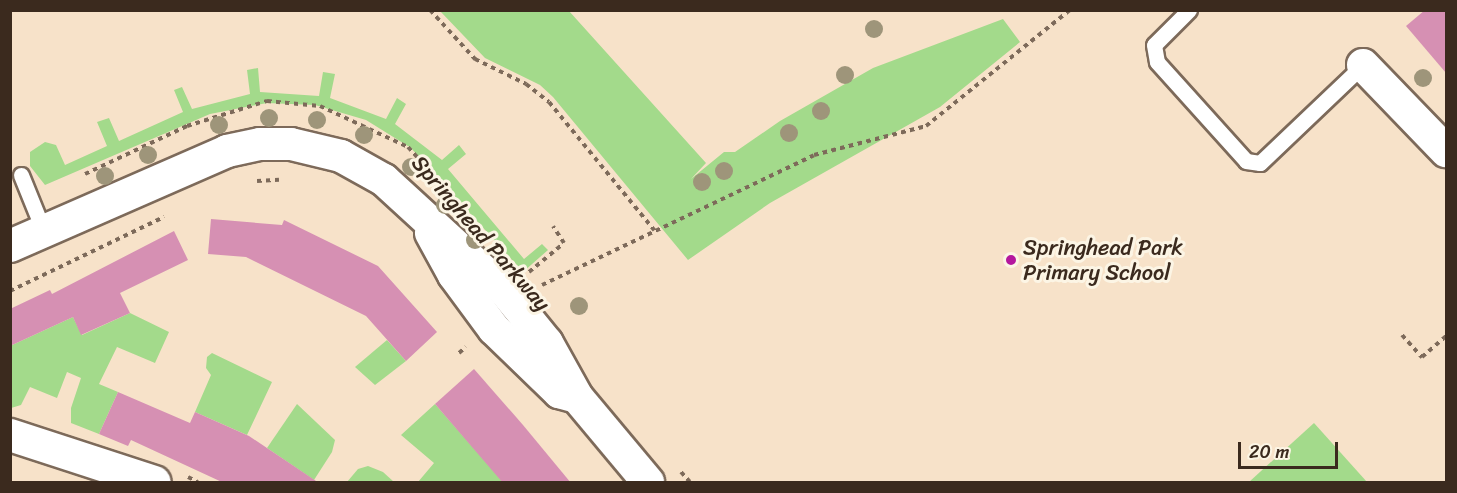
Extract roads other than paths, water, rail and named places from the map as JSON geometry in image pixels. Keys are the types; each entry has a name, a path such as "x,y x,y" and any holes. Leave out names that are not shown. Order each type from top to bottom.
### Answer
{"street":[{"path":"1363,65 1446,152"},
{"name":"Springhead Parkway","path":"10,246 200,161 260,144 300,145 349,159 384,180 425,220 454,275 494,329 559,392 577,398 648,483"},
{"path":"10,435 106,463 154,483"}],"lane":[{"path":"1189,10 1154,45 1157,62 1246,161 1260,162 1363,65"},
{"path":"21,175 44,232"}],"place":[{"name":"Springhead Park Primary School","path":"1011,260"}]}
